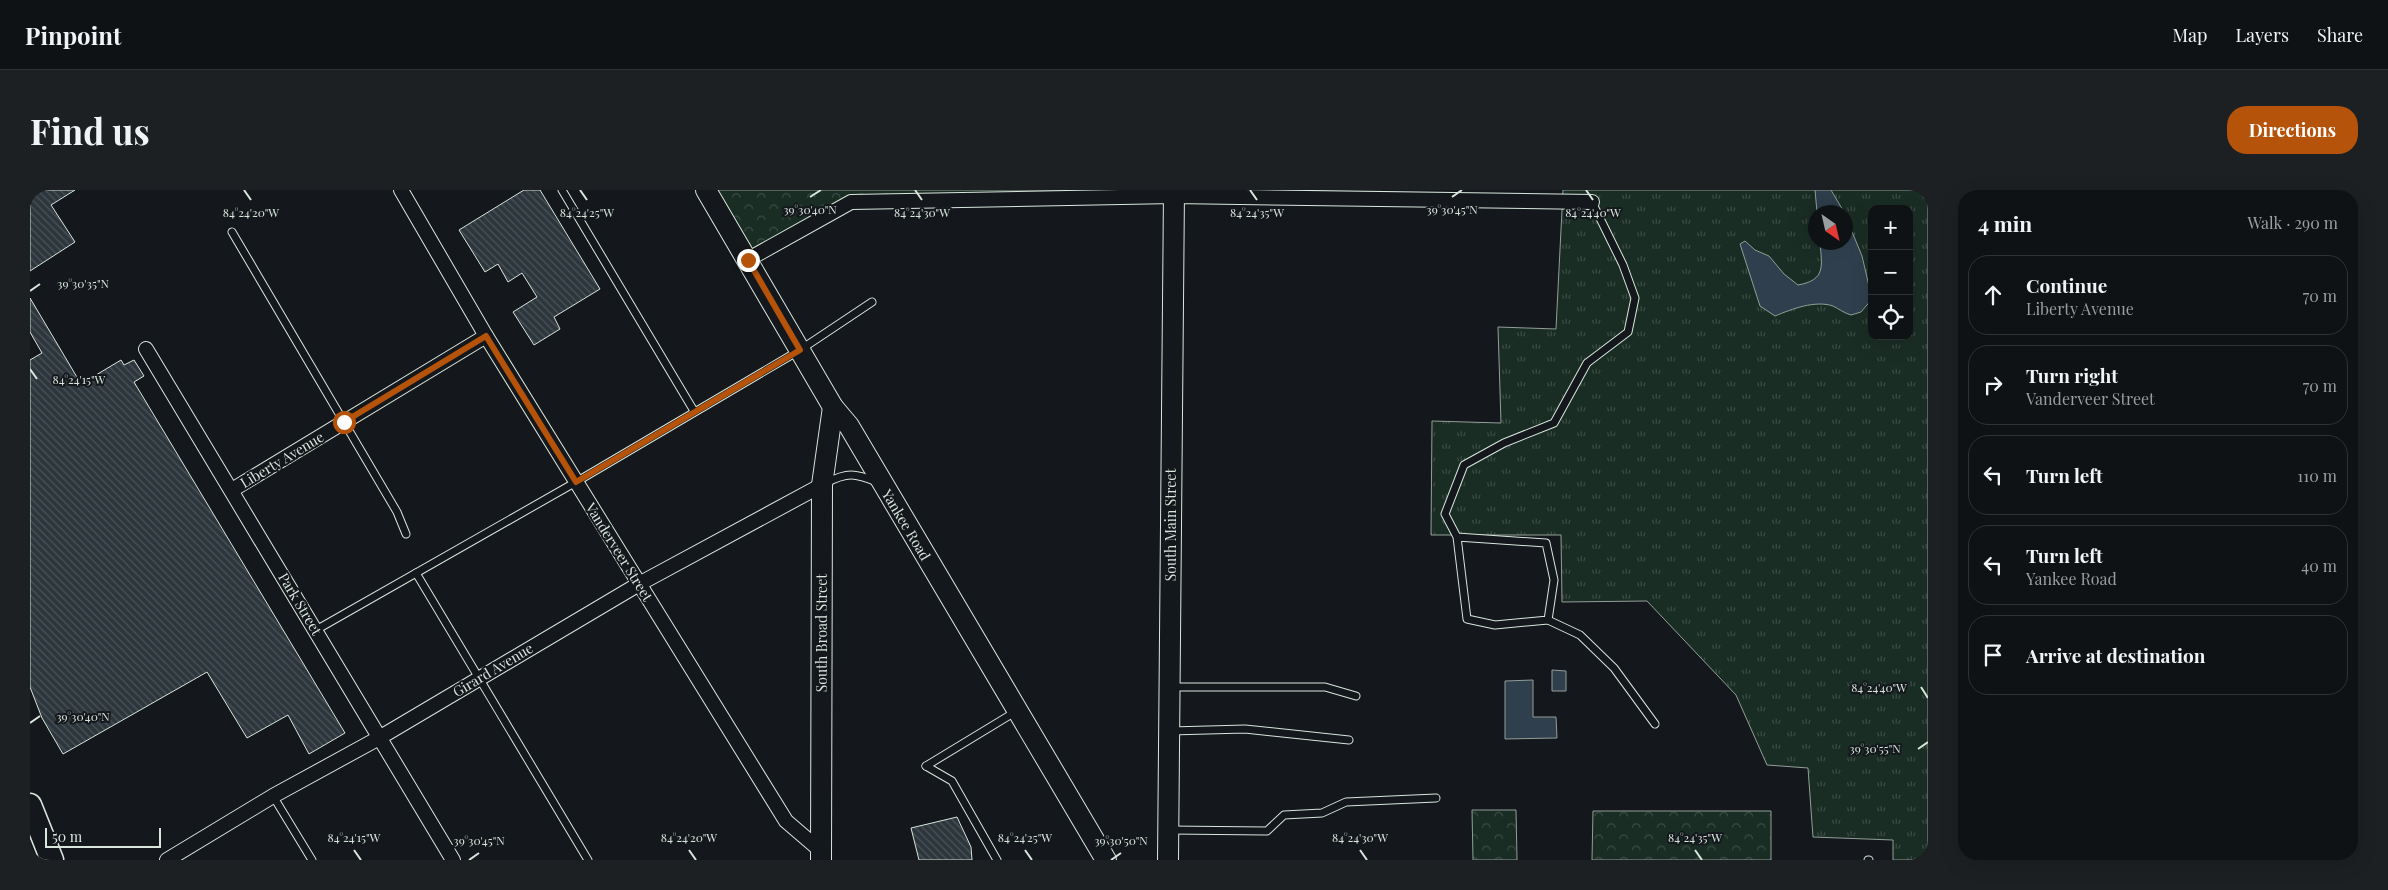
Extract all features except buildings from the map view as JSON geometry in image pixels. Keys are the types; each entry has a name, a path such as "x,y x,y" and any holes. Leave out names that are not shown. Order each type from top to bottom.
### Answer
{"main road":[{"path":"30,805 52,860"}],"street":[{"name":"Vanderveer Street","path":"401,190 486,336 786,821 821,855"},
{"name":"Yankee Road","path":"706,190 833,407 849,426 1106,860"},
{"path":"748,260 851,202 1174,193 1592,202"},
{"name":"South Main Street","path":"1168,860 1174,193"},
{"name":"Liberty Avenue","path":"232,490 486,336"},
{"name":"Park Street","path":"146,349 453,860"},
{"name":"South Broad Street","path":"821,855 822,485 833,407"},
{"name":"Girard Avenue","path":"167,860 273,796 379,738 639,584 822,485"}],"lane":[{"path":"562,190 694,411"},
{"path":"1592,202 1623,265 1635,298 1628,332 1587,363 1554,422 1504,443 1464,465 1445,514 1457,537 1467,619 1495,625 1548,620 1580,635 1614,668 1655,724"},
{"path":"232,232 397,512 406,534"},
{"path":"316,630 576,482 800,350 872,302"},
{"path":"822,485 841,475 858,474 882,484"},
{"path":"1457,537 1546,543 1554,580 1548,620"},
{"path":"416,573 588,860"},
{"path":"1170,687 1325,687 1356,696"},
{"path":"997,860 952,780 926,766 1017,710"},
{"path":"1170,731 1245,729 1349,740"},
{"path":"273,796 312,860"},
{"path":"1169,830 1267,831 1284,815 1322,814 1346,802 1436,798"}],"green space":[{"path":"706,190 1174,190 851,202 747,260"},
{"path":"1563,190 1928,190 1928,860 1893,860 1893,840 1813,837 1808,768 1767,765 1736,695 1647,601 1562,602 1561,535 1431,535 1432,421 1501,423 1498,327 1556,329"},
{"path":"1472,810 1516,810 1517,860 1473,860"},
{"path":"1593,811 1771,811 1771,860 1592,860"}],"water":[{"path":"1815,190 1831,190 1840,205 1816,205"},
{"path":"1853,234 1862,256 1868,282 1868,304 1861,312 1851,315 1833,306 1819,304 1796,308 1775,316 1760,306 1740,244 1745,241 1755,250 1769,256 1784,274 1798,285 1814,280 1818,276 1820,250 1853,250"},
{"path":"1552,670 1566,671 1566,691 1552,691"},
{"path":"1533,680 1533,717 1556,717 1557,738 1505,739 1505,681"}],"route":[{"path":"344,422 486,336 576,482 800,350 748,260"}]}
